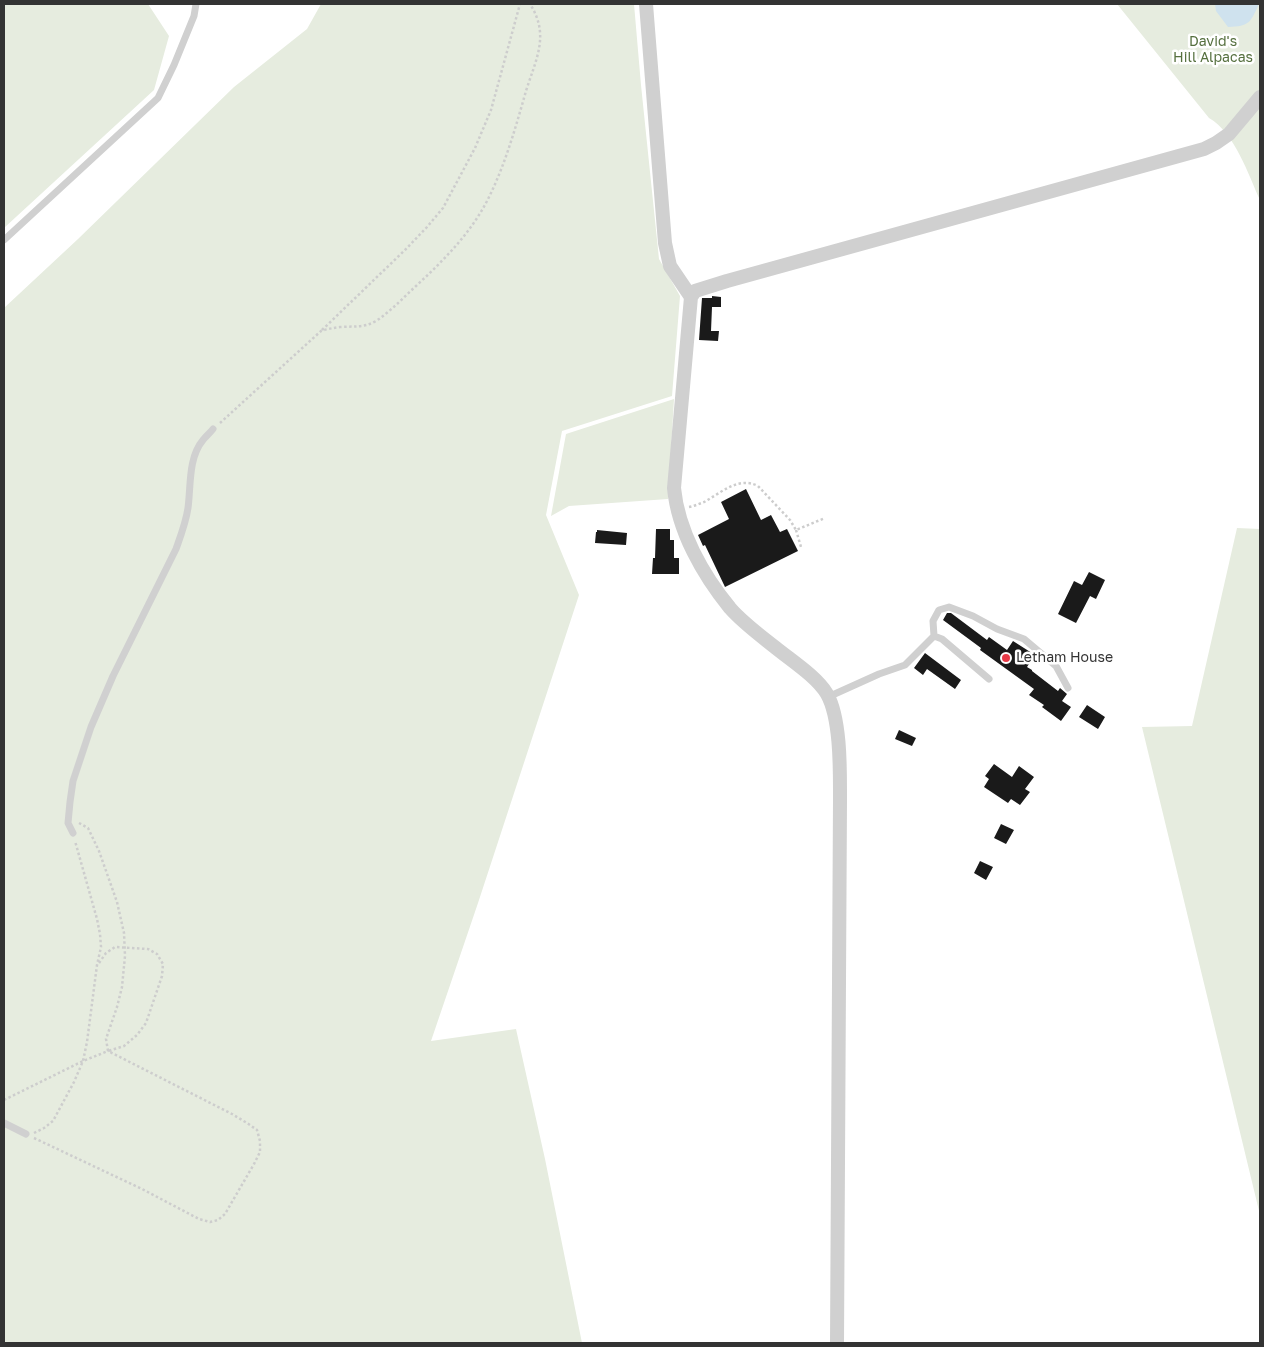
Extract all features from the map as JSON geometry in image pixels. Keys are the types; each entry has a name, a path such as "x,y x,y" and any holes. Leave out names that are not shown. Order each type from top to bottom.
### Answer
{"street":[{"path":"646,4 665,243 670,266 691,297"},
{"path":"837,1343 839,748 833,709 817,681 756,632 731,609 713,585 692,548 676,505 674,488 691,297 695,291 727,281 1204,149 1229,134 1260,97"}],"lane":[{"path":"4,240 158,98 178,57 194,16 196,4"},
{"path":"72,833 68,822 73,781 91,727 113,676 176,549 188,508 190,482 196,452 202,441 214,429"},
{"path":"828,698 879,674 905,665 934,636 933,621 939,610 949,607 973,616 997,630 1024,639 1056,666 1068,688"},
{"path":"934,636 942,639 989,679"},
{"path":"4,1123 26,1134"}],"path":[{"path":"214,429 321,331 406,249 443,208 475,148 490,110 520,4"},
{"path":"321,331 341,327 366,326 386,314 439,264 459,242 490,196 514,131 537,57 540,26 537,15 530,4"},
{"path":"678,511 702,503 734,484 751,483 758,486 790,520 802,546"},
{"path":"796,530 825,518"},
{"path":"68,822 80,824 88,828 99,850 117,902 124,933 125,956 122,986 106,1039 108,1051"},
{"path":"26,1134 35,1133 53,1121 74,1082 83,1061 87,1042 101,947 100,934 72,833"},
{"path":"4,1100 83,1061 124,1046 137,1035 146,1023 162,976 163,964 156,954 148,950 115,947 106,953 97,965"},
{"path":"26,1134 142,1189 199,1219 210,1222 218,1220 225,1214 260,1152 257,1130 232,1114 108,1051"}],"green space":[{"path":"4,4 148,4 169,36 154,90 4,228"},
{"path":"321,4 634,4 659,259 680,296 672,396 562,431 546,515 579,595 431,1041 516,1029 545,1159 582,1343 4,1343 4,308 78,239 234,87 307,29"},
{"name":"David's Hill Alpacas","path":"1117,4 1260,4 1260,200 1240,155 1226,133 1209,118"},
{"path":"674,399 668,499 569,506 551,516 566,434"},
{"path":"1237,528 1260,529 1260,1215 1142,727 1192,726"}],"water":[{"path":"1215,4 1259,4 1248,22 1241,26 1228,27 1216,11"}],"building":[{"path":"712,296 721,297 721,307 712,307 711,331 719,331 718,341 699,340 702,298 712,298"},
{"path":"746,489 761,520 771,515 780,532 787,529 798,551 725,587 705,545 703,546 698,535 729,519 721,502"},
{"path":"656,529 670,529 670,540 674,540 674,558 679,558 679,574 652,574 653,558 655,558"},
{"path":"597,530 627,533 626,545 595,543"},
{"path":"1089,572 1105,580 1096,599 1090,596 1076,623 1058,614 1074,581 1082,585"},
{"path":"947,613 951,613 987,640 989,637 1007,650 1013,641 1035,655 1027,667 1058,691 1060,688 1067,694 1062,701 1071,707 1061,721 1042,707 1044,705 1029,695 1034,689 980,650 981,648 943,620"},
{"path":"925,653 961,680 955,689 927,669 923,675 914,668"},
{"path":"1087,705 1105,717 1098,729 1079,717"},
{"path":"899,730 916,738 912,746 895,739"},
{"path":"994,764 1012,777 1019,766 1034,777 1025,789 1030,792 1020,805 1011,799 1008,803 984,787 989,779 985,776"},
{"path":"1001,824 1014,830 1006,844 994,838"},
{"path":"980,861 993,867 986,880 974,873"}],"place":[{"name":"Letham House","path":"1006,658"}]}
